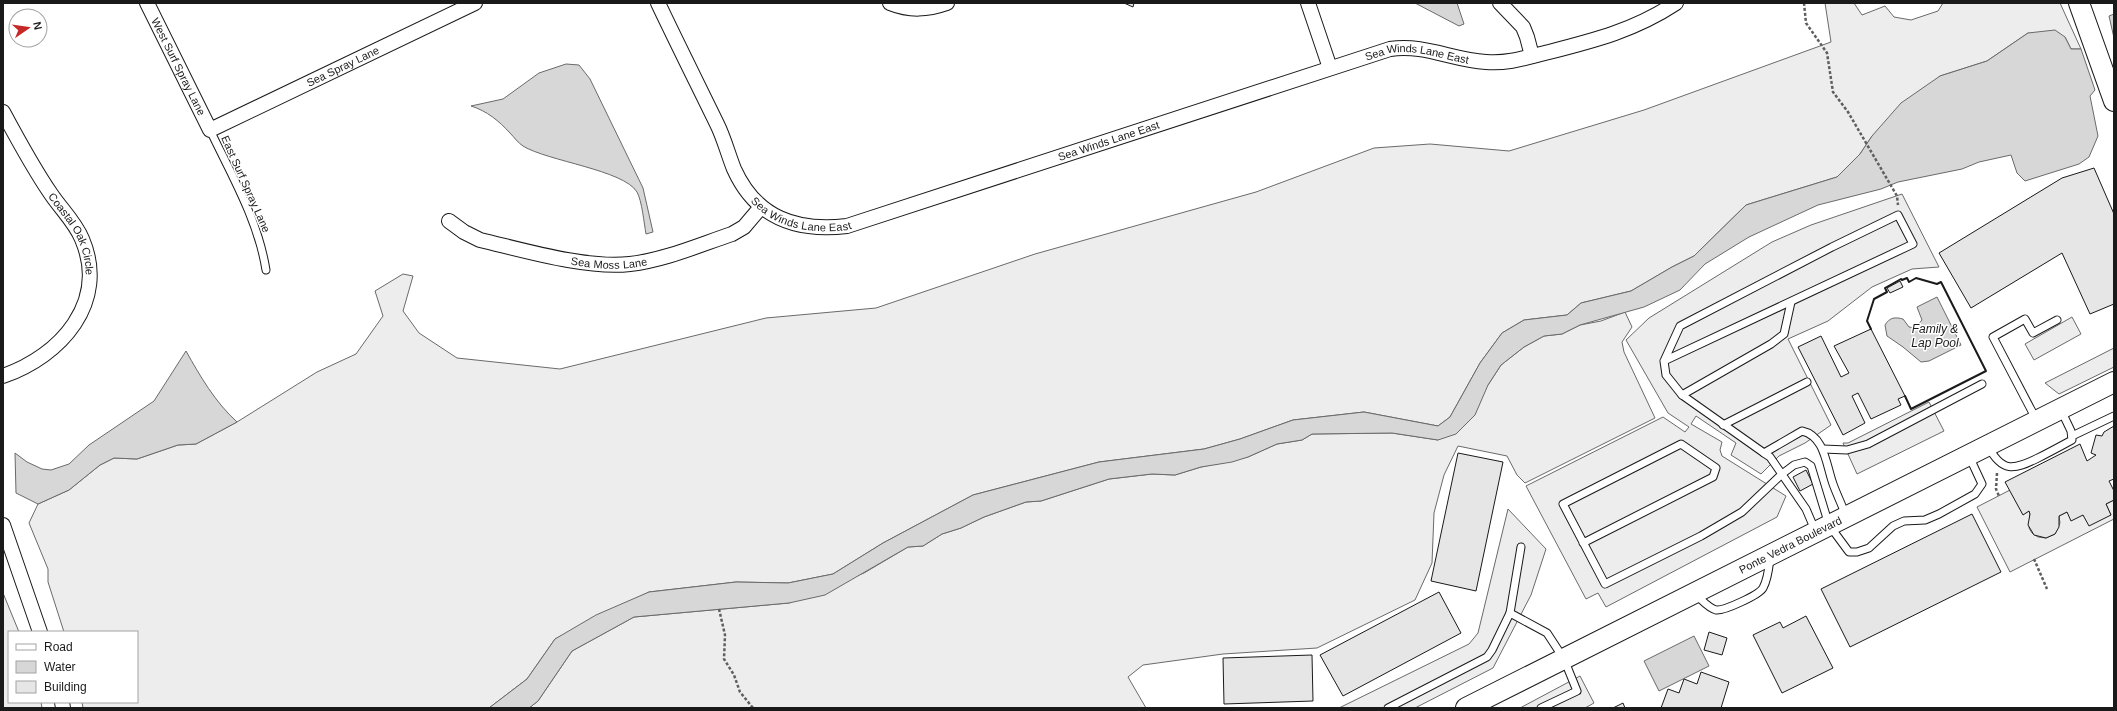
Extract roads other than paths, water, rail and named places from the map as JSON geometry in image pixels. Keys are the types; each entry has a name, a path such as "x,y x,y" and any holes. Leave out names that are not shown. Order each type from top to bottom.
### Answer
{"street":[{"name":"West Surf Spray Lane","path":"147,3 210,130"},
{"name":"Sea Spray Lane","path":"210,130 475,3"},
{"name":"Sea Winds Lane East","path":"658,3 724,138 739,178 752,198 761,207 773,215 793,224 820,229 847,226 1390,48 1405,46 1420,47 1470,60 1506,62 1578,45 1627,30 1654,17 1676,3"},
{"path":"890,3 901,7 919,9 947,3"},
{"path":"1308,3 1330,68"},
{"path":"1500,3 1523,27 1532,56"},
{"path":"2080,3 2114,101"},
{"name":"Coastal Oak Circle","path":"3,112 31,164 81,237 90,268 89,287 85,305 77,321 68,333 32,363 3,376"},
{"name":"Sea Moss Lane","path":"449,221 464,232 480,240 591,263 629,264 652,260 732,234 749,222 761,207"},
{"name":"Ponte Vedra Boulevard","path":"1466,708 2114,382"},
{"path":"3,525 40,631"}],"lane":[{"name":"East Surf Spray Lane","path":"210,130 256,226 266,270"},
{"path":"1664,361 1913,244 1898,215 1832,247 1680,326 1664,361 1666,375 1682,395 1764,453 1782,474 1806,510 1831,525"},
{"path":"1682,395 1771,344 1784,334 1791,302"},
{"path":"2037,421 1993,337 2025,319 2033,333 2057,320"},
{"path":"1724,425 1807,382"},
{"path":"1823,449 1847,450 1868,444 1982,384"},
{"path":"1988,446 1994,458 2001,463 2009,467 2021,467 2072,440 2072,436 2060,409"},
{"path":"2072,436 2114,416"},
{"path":"1764,453 1802,431 1813,434 1823,449 1833,484 1831,525"},
{"path":"1583,543 1713,477 1716,468 1681,444 1562,504 1605,584 1701,536 1742,512 1782,474 1800,463 1805,462 1811,466 1815,474 1831,525 1849,552 1857,552 1869,548 1893,526 1904,521 1925,520 1939,514 1980,490 1982,484 1979,474 1968,455"},
{"path":"1388,708 1487,657 1510,613 1521,547"},
{"path":"1695,593 1705,604 1718,610 1728,608 1757,593 1765,585 1771,555"},
{"path":"1510,613 1547,633 1564,659 1577,691 1541,708"}],"water":[{"path":"1415,3 1457,3 1464,24 1459,26"},
{"path":"2114,14 2114,38 2109,16"},
{"path":"2055,30 2065,37 2071,49 2081,49 2095,90 2090,96 2098,136 2089,157 2079,164 2025,181 2017,173 2011,155 1979,162 1962,169 1898,182 1881,189 1818,205 1749,237 1705,264 1680,290 1644,307 1580,325 1562,334 1544,336 1524,347 1501,365 1488,385 1475,415 1456,434 1438,440 1392,433 1312,434 1302,440 1277,444 1248,457 1232,462 1201,467 1175,475 1152,474 1109,479 1041,501 1026,502 942,534 923,546 908,547 825,595 789,603 634,617 572,651 538,701 529,708 489,708 527,679 555,639 596,615 649,592 736,582 788,583 833,574 883,543 973,495 1099,462 1204,449 1240,439 1293,420 1364,412 1438,426 1450,417 1480,363 1502,333 1524,320 1567,315 1581,303 1631,291 1694,256 1746,205 1837,177 1860,154 1872,136 1901,103 1940,76 1987,61 2028,33"},
{"path":"566,64 579,65 590,79 643,188 653,232 646,234 639,196 629,184 602,172 549,156 523,146 502,124 471,106 503,99 539,73"},
{"name":"Family & Lap Pool","path":"1937,297 1961,345 1929,361 1921,362 1887,336 1885,325 1891,319 1898,318 1903,319 1909,327 1915,328 1922,320 1917,307"},
{"path":"186,351 202,379 222,406 237,422 196,444 178,445 137,459 114,458 100,465 69,490 38,504 16,493 15,453 27,462 42,469 51,470 69,464 89,445 154,401"},
{"path":"1694,636 1709,666 1659,691 1644,661"}]}
